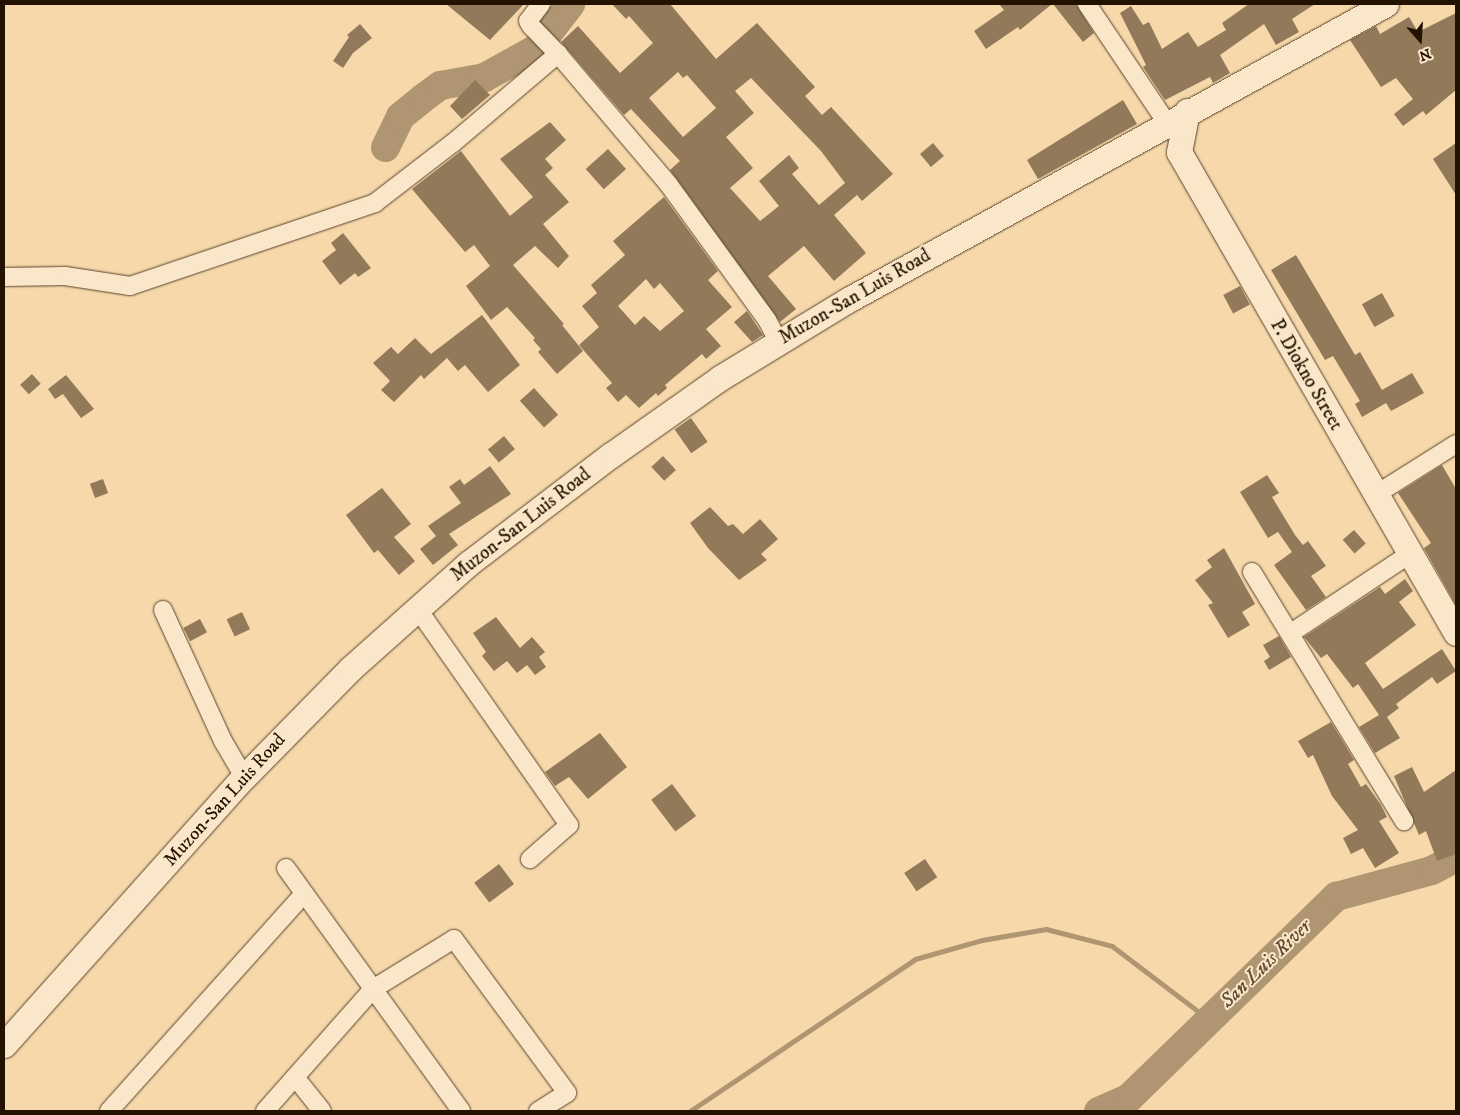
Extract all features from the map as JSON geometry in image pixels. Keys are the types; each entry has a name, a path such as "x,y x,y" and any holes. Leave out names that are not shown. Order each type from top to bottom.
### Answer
{"main road":[{"path":"1144,137 1177,117 1386,4"},
{"path":"1144,137 1179,152 1177,117"},
{"name":"Muzon-San Luis Road","path":"4,1045 244,777 350,669 417,608 611,455 778,341 1144,137"},
{"name":"P. Diokno Street","path":"1179,152 1375,496 1456,633"}],"street":[{"path":"541,4 528,21 531,26 554,49 669,185 767,320 778,341"},
{"path":"1087,4 1177,117"},
{"path":"4,278 65,276 130,286 375,203 453,143 554,49"},
{"path":"1375,496 1455,447"},
{"path":"1291,633 1410,554"},
{"path":"1252,572 1291,633 1404,821"},
{"path":"417,608 569,825 530,859"},
{"path":"163,610 223,741 244,777"},
{"path":"286,868 461,1111"},
{"path":"108,1111 304,894"},
{"path":"265,1111 373,989 454,939 567,1093 538,1111"},
{"path":"295,1077 322,1111"}],"building":[{"path":"446,4 524,4 490,40"},
{"path":"612,4 670,4 716,59 757,23 815,87 805,96 822,115 831,107 893,174 862,201 857,195 834,215 866,253 834,281 804,246 768,276 796,309 780,322 670,170 680,161 631,109 624,115 561,42 578,26 620,73 653,43 629,16 626,19","holes":["678,72 683,78 687,75 716,108 683,137 649,98","751,78 821,151 845,183 819,205 792,174 799,168 789,155 759,181 779,206 760,221 730,188 753,168 726,137 754,113 735,91"]},
{"path":"999,4 1052,4 1020,30 1018,27 986,49 974,31 1004,10"},
{"path":"1053,4 1076,4 1094,33 1083,42"},
{"path":"1249,4 1315,4 1292,19 1299,32 1276,45 1264,24 1220,55 1230,73 1213,83 1210,77 1165,100 1143,67 1146,65 1120,13 1131,6 1143,25 1149,22 1162,49 1188,32 1198,47 1226,30 1222,23"},
{"path":"1456,13 1456,90 1426,115 1423,111 1403,126 1394,114 1413,99 1396,78 1381,87 1350,40 1376,26 1380,34 1409,17 1418,32"},
{"path":"360,24 372,38 353,53 343,68 333,61 349,37 347,35"},
{"path":"475,80 490,95 462,119 450,106"},
{"path":"1123,100 1137,124 1038,179 1027,160"},
{"path":"550,122 566,140 545,159 553,168 545,175 569,202 543,224 569,256 558,268 535,246 513,265 564,324 562,325 583,351 557,374 538,352 541,349 533,340 535,338 507,307 491,320 466,286 490,266 474,245 465,252 412,189 461,151 510,216 533,197 500,159"},
{"path":"933,143 944,156 931,167 920,154"},
{"path":"1456,143 1456,195 1433,159"},
{"path":"608,149 626,169 604,189 586,169"},
{"path":"664,197 718,271 708,280 732,307 706,329 721,346 706,359 702,354 665,385 667,388 658,396 656,393 639,408 626,395 618,402 606,388 612,383 579,345 599,327 582,306 597,293 591,285 625,255 613,241","holes":["646,279 654,289 660,283 684,311 660,331 644,316 635,325 618,306"]},
{"path":"343,233 371,268 358,277 355,273 340,285 322,261 336,250 331,243"},
{"path":"1296,255 1355,355 1360,352 1382,390 1412,373 1424,393 1391,411 1386,403 1362,417 1355,404 1360,401 1333,356 1325,360 1271,270"},
{"path":"1240,286 1250,305 1233,313 1223,295"},
{"path":"1382,293 1395,316 1374,327 1362,304"},
{"path":"747,311 763,335 752,342 734,322"},
{"path":"482,315 520,365 488,392 465,365 458,371 447,358 424,379 421,375 394,402 381,390 390,381 373,363 391,347 398,354 415,338 431,354"},
{"path":"32,374 41,384 29,394 20,385"},
{"path":"66,375 94,409 81,418 63,394 55,399 48,389"},
{"path":"534,388 558,415 544,427 520,401"},
{"path":"691,418 708,442 691,453 675,429"},
{"path":"504,436 515,449 499,463 488,449"},
{"path":"663,456 676,470 664,481 651,467"},
{"path":"1442,465 1456,489 1456,605 1424,548 1431,543 1398,493"},
{"path":"490,466 511,494 449,534 458,545 433,565 420,549 436,536 428,526 461,503 449,487 460,479 464,485"},
{"path":"1267,475 1279,493 1272,497 1295,535 1303,545 1308,541 1326,566 1311,576 1326,597 1306,610 1274,565 1292,552 1278,532 1268,538 1240,492"},
{"path":"103,479 108,493 95,498 90,484"},
{"path":"382,488 411,524 394,537 415,561 399,575 378,550 374,553 346,515"},
{"path":"710,507 728,526 733,524 743,534 760,519 778,539 761,554 767,560 739,580 708,548 690,523"},
{"path":"1354,530 1366,544 1354,553 1343,540"},
{"path":"1224,548 1255,604 1242,612 1250,625 1228,638 1208,605 1213,603 1195,580 1212,567 1207,560"},
{"path":"1405,579 1413,591 1399,602 1416,625 1365,663 1383,689 1442,649 1456,671 1437,684 1432,677 1396,704 1399,708 1387,717 1400,738 1375,753 1359,727 1379,715 1358,684 1353,688 1327,654 1321,658 1304,637 1380,587 1385,594"},
{"path":"242,612 250,629 235,636 227,619"},
{"path":"496,617 520,648 532,637 545,652 539,657 546,667 535,675 527,665 517,673 507,661 494,671 482,656 486,652 473,633"},
{"path":"200,619 207,632 190,641 183,628"},
{"path":"1279,636 1291,657 1269,670 1264,661 1270,657 1263,645"},
{"path":"1331,722 1354,760 1348,764 1361,787 1366,784 1381,805 1387,817 1379,821 1399,853 1375,868 1363,848 1351,854 1343,838 1358,830 1332,796 1313,755 1308,758 1298,741"},
{"path":"600,733 627,767 588,799 569,777 555,786 545,772"},
{"path":"1412,767 1424,792 1456,770 1456,854 1437,861 1426,831 1419,835 1394,776"},
{"path":"672,784 696,816 675,832 651,800"},
{"path":"925,859 937,877 917,891 904,873"},
{"path":"499,864 514,884 489,903 474,883"}],"waterway":[{"path":"385,147 400,116 422,98 440,85 484,77 536,48 570,4"},
{"name":"San Luis River","path":"1098,1111 1129,1097 1336,896 1431,870 1456,857"},
{"path":"690,1111 915,959 982,940 1046,929 1112,946 1208,1019"}]}
